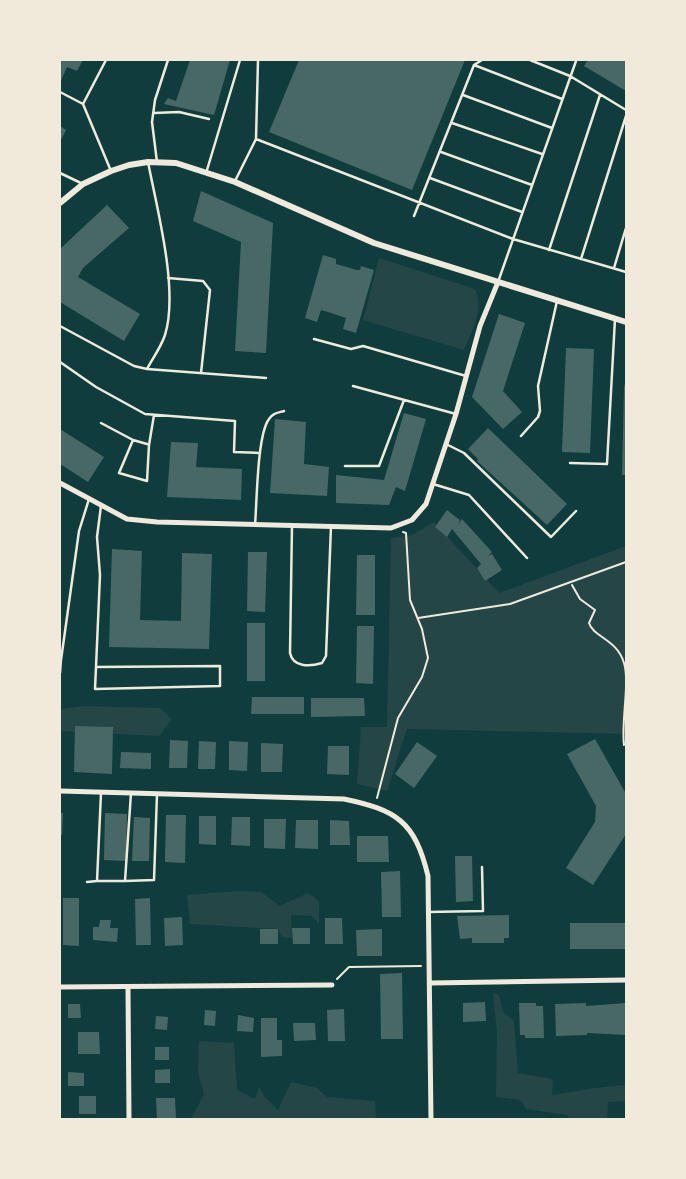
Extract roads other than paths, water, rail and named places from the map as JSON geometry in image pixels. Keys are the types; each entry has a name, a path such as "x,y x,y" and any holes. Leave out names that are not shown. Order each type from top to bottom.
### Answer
{"street":[{"path":"60,203 83,184 111,171 148,162 176,163 235,182 374,243 626,322"},
{"path":"60,483 127,519 391,528 406,524 418,516 426,504 456,414 480,326 498,282"},
{"path":"60,792 344,799 393,813 410,831 422,852 428,876 430,1119"},
{"path":"430,983 626,980"},
{"path":"60,987 332,985"},
{"path":"128,987 129,1119"}],"lane":[{"path":"83,104 106,60"},
{"path":"157,162 152,122 155,100 168,60"},
{"path":"206,172 240,60"},
{"path":"235,182 256,139 258,60"},
{"path":"414,216 474,65 482,60"},
{"path":"530,60 570,76 626,110"},
{"path":"498,282 576,61"},
{"path":"474,65 562,99"},
{"path":"60,92 83,104 111,171"},
{"path":"463,95 552,128"},
{"path":"549,250 600,95"},
{"path":"154,113 179,112 209,119"},
{"path":"582,260 626,116"},
{"path":"452,123 543,154"},
{"path":"256,139 513,240 626,272"},
{"path":"441,152 532,185"},
{"path":"147,369 164,336 169,311 160,223 148,162"},
{"path":"60,173 83,184"},
{"path":"430,178 522,212"},
{"path":"614,269 626,228"},
{"path":"167,278 202,281 210,290 201,373"},
{"path":"521,436 540,411 538,386 557,301"},
{"path":"570,463 607,464 615,319"},
{"path":"60,326 134,366 266,378"},
{"path":"314,339 351,349 363,346 466,376"},
{"path":"60,362 130,407 155,415 235,421 234,452 260,453"},
{"path":"354,386 456,414"},
{"path":"345,466 379,466 404,400"},
{"path":"256,525 260,453 267,421 273,414 284,411"},
{"path":"133,440 119,473 148,481 149,445 155,415"},
{"path":"101,423 133,440 149,445"},
{"path":"446,444 464,453 551,537 576,511"},
{"path":"433,484 469,495 527,558"},
{"path":"60,673 79,531 89,499"},
{"path":"96,667 220,666 220,686 95,689 100,575 97,537 101,506"},
{"path":"292,525 291,657 296,664 311,665 322,663 326,656 331,526"},
{"path":"97,881 101,793"},
{"path":"125,881 131,793"},
{"path":"87,882 154,880 157,794"},
{"path":"428,912 483,911 482,867"}]}
